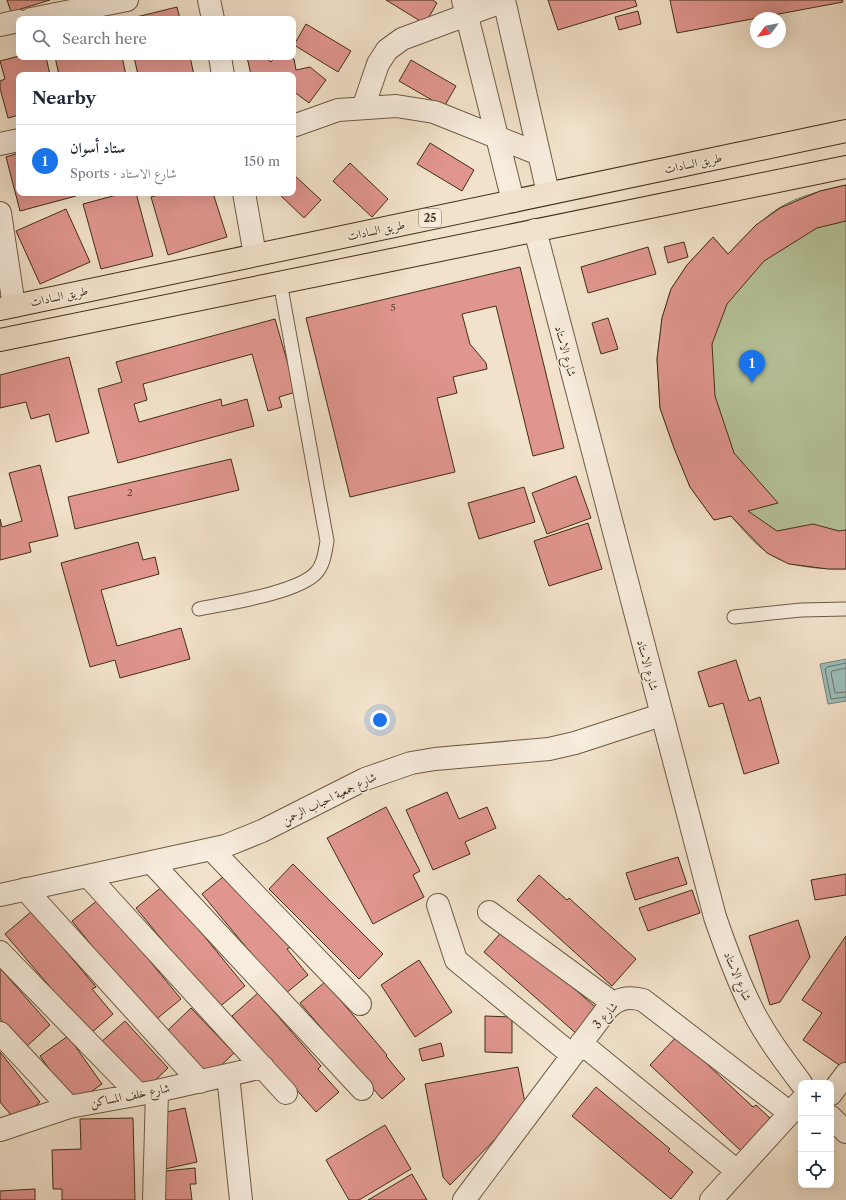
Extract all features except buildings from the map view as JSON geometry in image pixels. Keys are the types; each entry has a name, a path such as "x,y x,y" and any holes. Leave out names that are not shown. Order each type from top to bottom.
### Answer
{"main road":[{"name":"طريق السادات","path":"7,308 846,131"},
{"path":"0,340 846,167"}],"street":[{"path":"46,16 127,0"},
{"path":"210,0 213,16"},
{"path":"363,108 378,64 387,50 402,39 465,7 504,1 548,193"},
{"path":"465,7 513,201"},
{"path":"0,25 16,22"},
{"path":"220,60 222,72"},
{"path":"296,125 338,110 396,106 434,112 539,154"},
{"path":"0,144 16,141"},
{"path":"245,196 255,255"},
{"path":"0,213 7,308"},
{"name":"شارع الاستاد","path":"535,230 715,917 732,965 753,1010 779,1053 799,1080"},
{"name":"شارع جمعية احباب الرحمن","path":"0,895 212,850 256,834 365,779 388,770 435,759 549,749 575,743 661,715"},
{"path":"212,850 360,1004"},
{"path":"152,862 362,1089"},
{"path":"88,876 286,1092"},
{"path":"25,889 200,1082"},
{"path":"438,905 456,960 577,1049 737,1171"},
{"path":"489,912 612,1003"},
{"path":"0,952 147,1092 154,1200"},
{"name":"شارع 3","path":"464,1200 612,1003 627,997 643,1000 796,1107"},
{"path":"0,1034 69,1107"},
{"name":"شارع خلف المساكن","path":"2,1127 69,1107 200,1082 263,1067"},
{"path":"834,1090 846,1074"},
{"path":"228,1075 241,1200"},
{"path":"711,1200 796,1107"},
{"path":"834,1121 846,1132"}],"lane":[{"path":"199,609 289,588 304,582 317,572 325,558 327,541 280,282"},
{"path":"734,617 801,610 846,609"}],"green space":[{"path":"846,185 846,569 826,569 795,565 768,553 748,536 731,516 714,520 690,487 674,448 660,408 657,359 662,318 671,289 687,265 713,237 728,254 758,224 779,208 820,191"}],"water":[{"path":"846,659 846,701 828,704 820,664"}],"place":[{"name":"ستاد أسوان","path":"752,383"}]}
